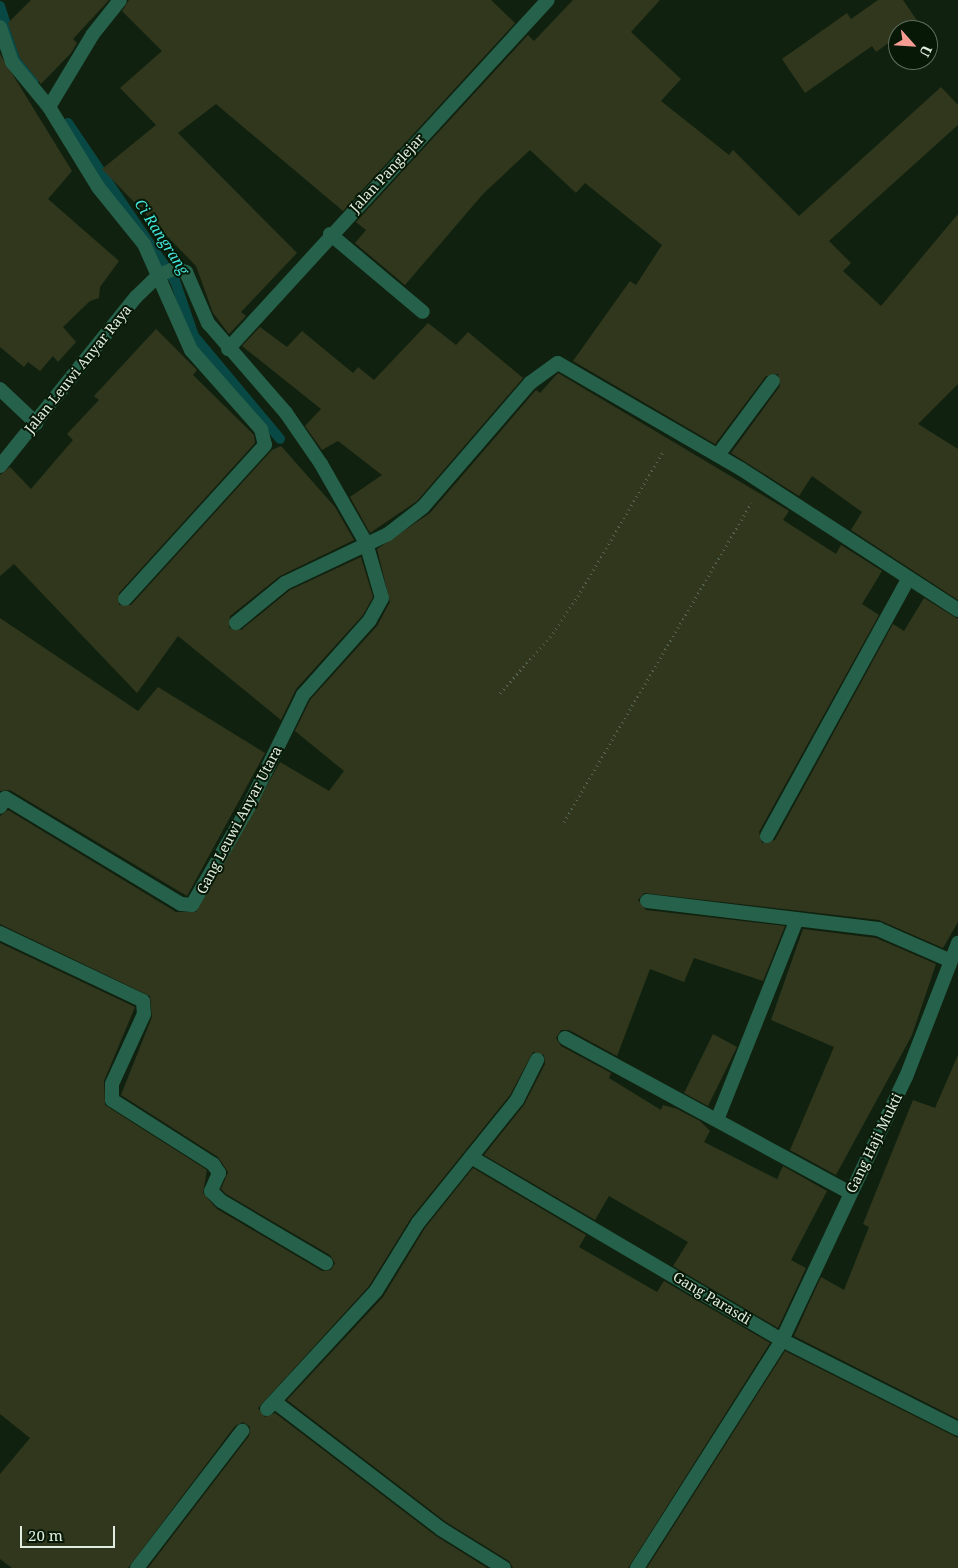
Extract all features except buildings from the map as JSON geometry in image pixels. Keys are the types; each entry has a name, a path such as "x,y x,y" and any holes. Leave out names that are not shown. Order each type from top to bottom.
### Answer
{"street":[{"path":"48,107 93,34 120,0"},
{"name":"Jalan Panglejar","path":"228,348 330,234 548,0"},
{"path":"0,27 12,62 48,107 98,187 144,244 161,275 191,350 261,429 265,445 125,599"},
{"path":"330,234 423,312"},
{"path":"161,275 176,268 186,272 208,323 286,413 366,543"},
{"name":"Jalan Leuwi Anyar Raya","path":"0,466 136,297 161,275"},
{"path":"236,623 285,583 388,534 423,507 530,383 556,363 563,363 718,455 763,483 907,581 958,610"},
{"path":"718,455 773,381"},
{"path":"0,389 36,422"},
{"name":"Gang Leuwi Anyar Utara","path":"0,807 5,798 182,904 192,905 248,808 303,695 378,608 382,598 366,543"},
{"path":"767,836 907,581"},
{"path":"647,901 878,929 949,960"},
{"path":"717,1120 797,920"},
{"path":"0,933 143,1001 144,1014 112,1084 112,1100 213,1164 219,1174 211,1191 221,1202 326,1264"},
{"name":"Gang Haji Mukti","path":"637,1568 782,1340 906,1077 949,960 958,943"},
{"path":"566,1038 850,1193"},
{"path":"504,1568 441,1529 271,1406 376,1291 418,1224 517,1100 537,1060"},
{"name":"Gang Parasdi","path":"471,1157 782,1340 958,1429"},
{"path":"137,1568 242,1431"}],"path":[{"path":"500,693 550,637 578,596 676,430"},
{"path":"564,822 763,483"}],"waterway":[{"name":"Ci Rangrang","path":"0,6 12,42 34,80"},
{"name":"Ci Rangrang","path":"68,123 175,281 194,336 280,439"}]}
